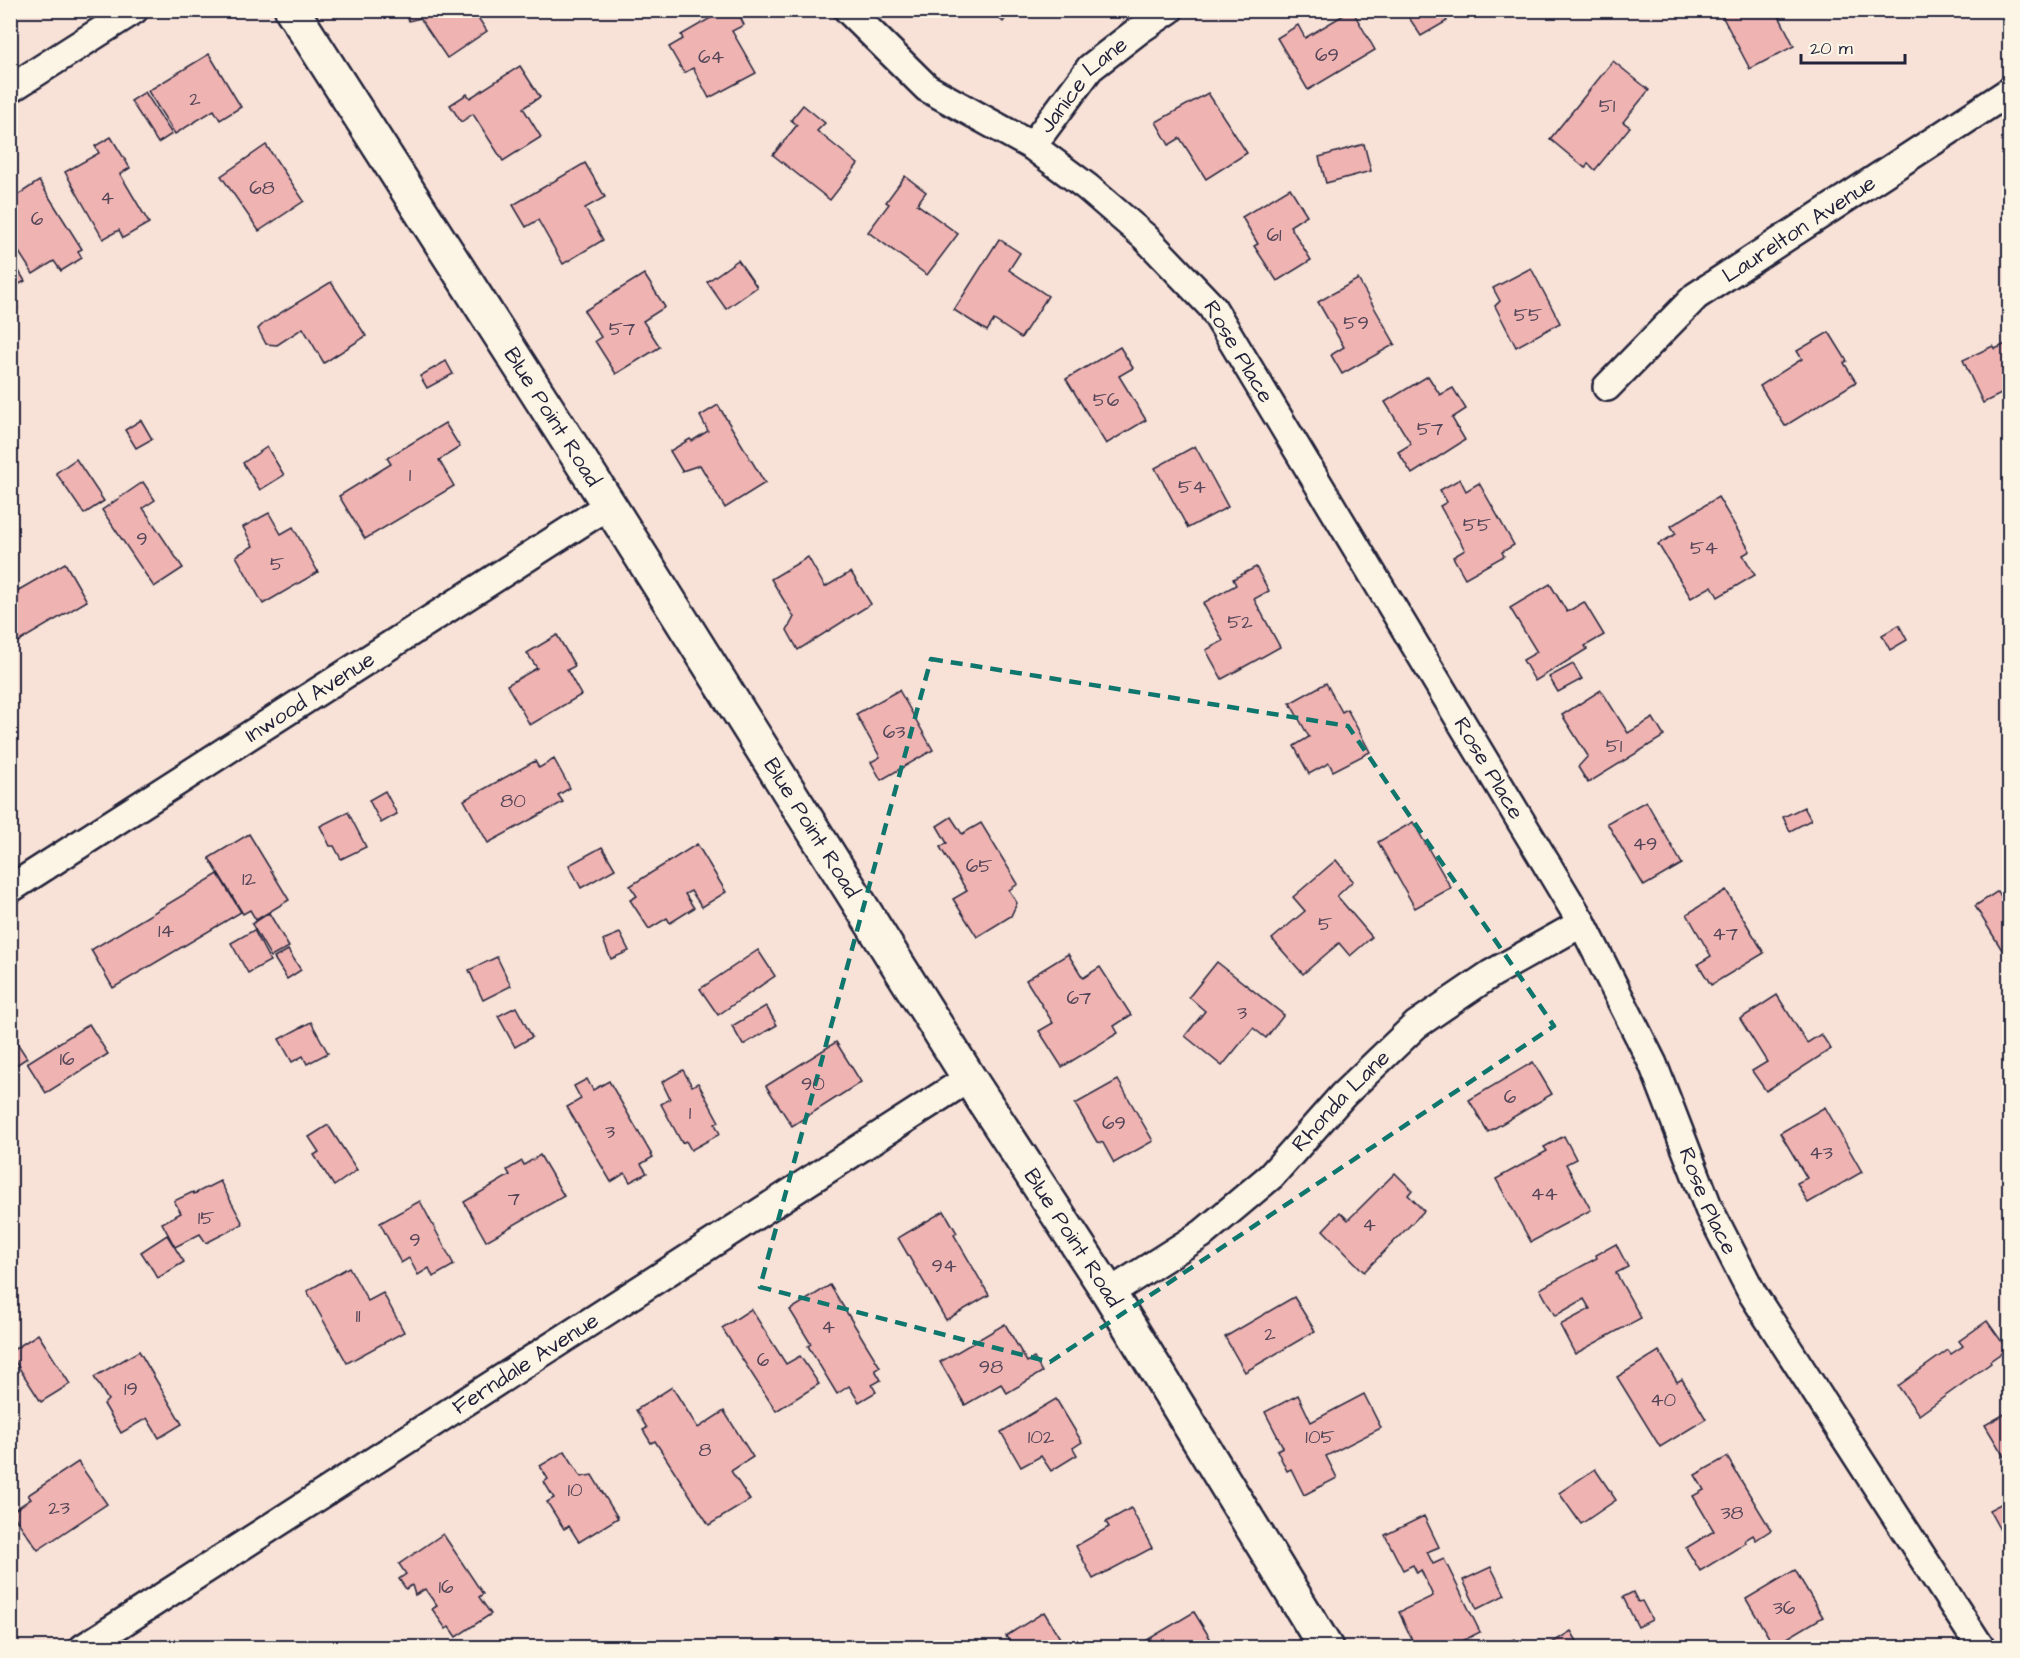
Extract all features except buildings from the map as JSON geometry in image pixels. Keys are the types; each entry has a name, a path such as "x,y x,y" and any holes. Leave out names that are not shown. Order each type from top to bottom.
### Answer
{"street":[{"path":"10,89 134,10"},
{"name":"Blue Point Road","path":"292,10 609,504 969,1078 1108,1293 1326,1647"},
{"name":"Rose Place","path":"848,10 927,88 1032,146 1086,187 1145,237 1212,307 1582,923 1653,1064 1709,1209 1752,1293 1981,1647"},
{"name":"Janice Lane","path":"1032,146 1090,69 1139,30 1169,10"},
{"name":"Laurelton Avenue","path":"1607,387 1696,296 2010,91"},
{"name":"Inwood Avenue","path":"10,889 609,504"},
{"name":"Rhonda Lane","path":"1108,1293 1203,1234 1271,1176 1343,1095 1416,1025 1491,974 1582,923"},
{"name":"Ferndale Avenue","path":"83,1647 969,1078"}],"highlighted area":[{"path":"931,659 1348,726 1554,1026 1050,1362 760,1287"}]}
